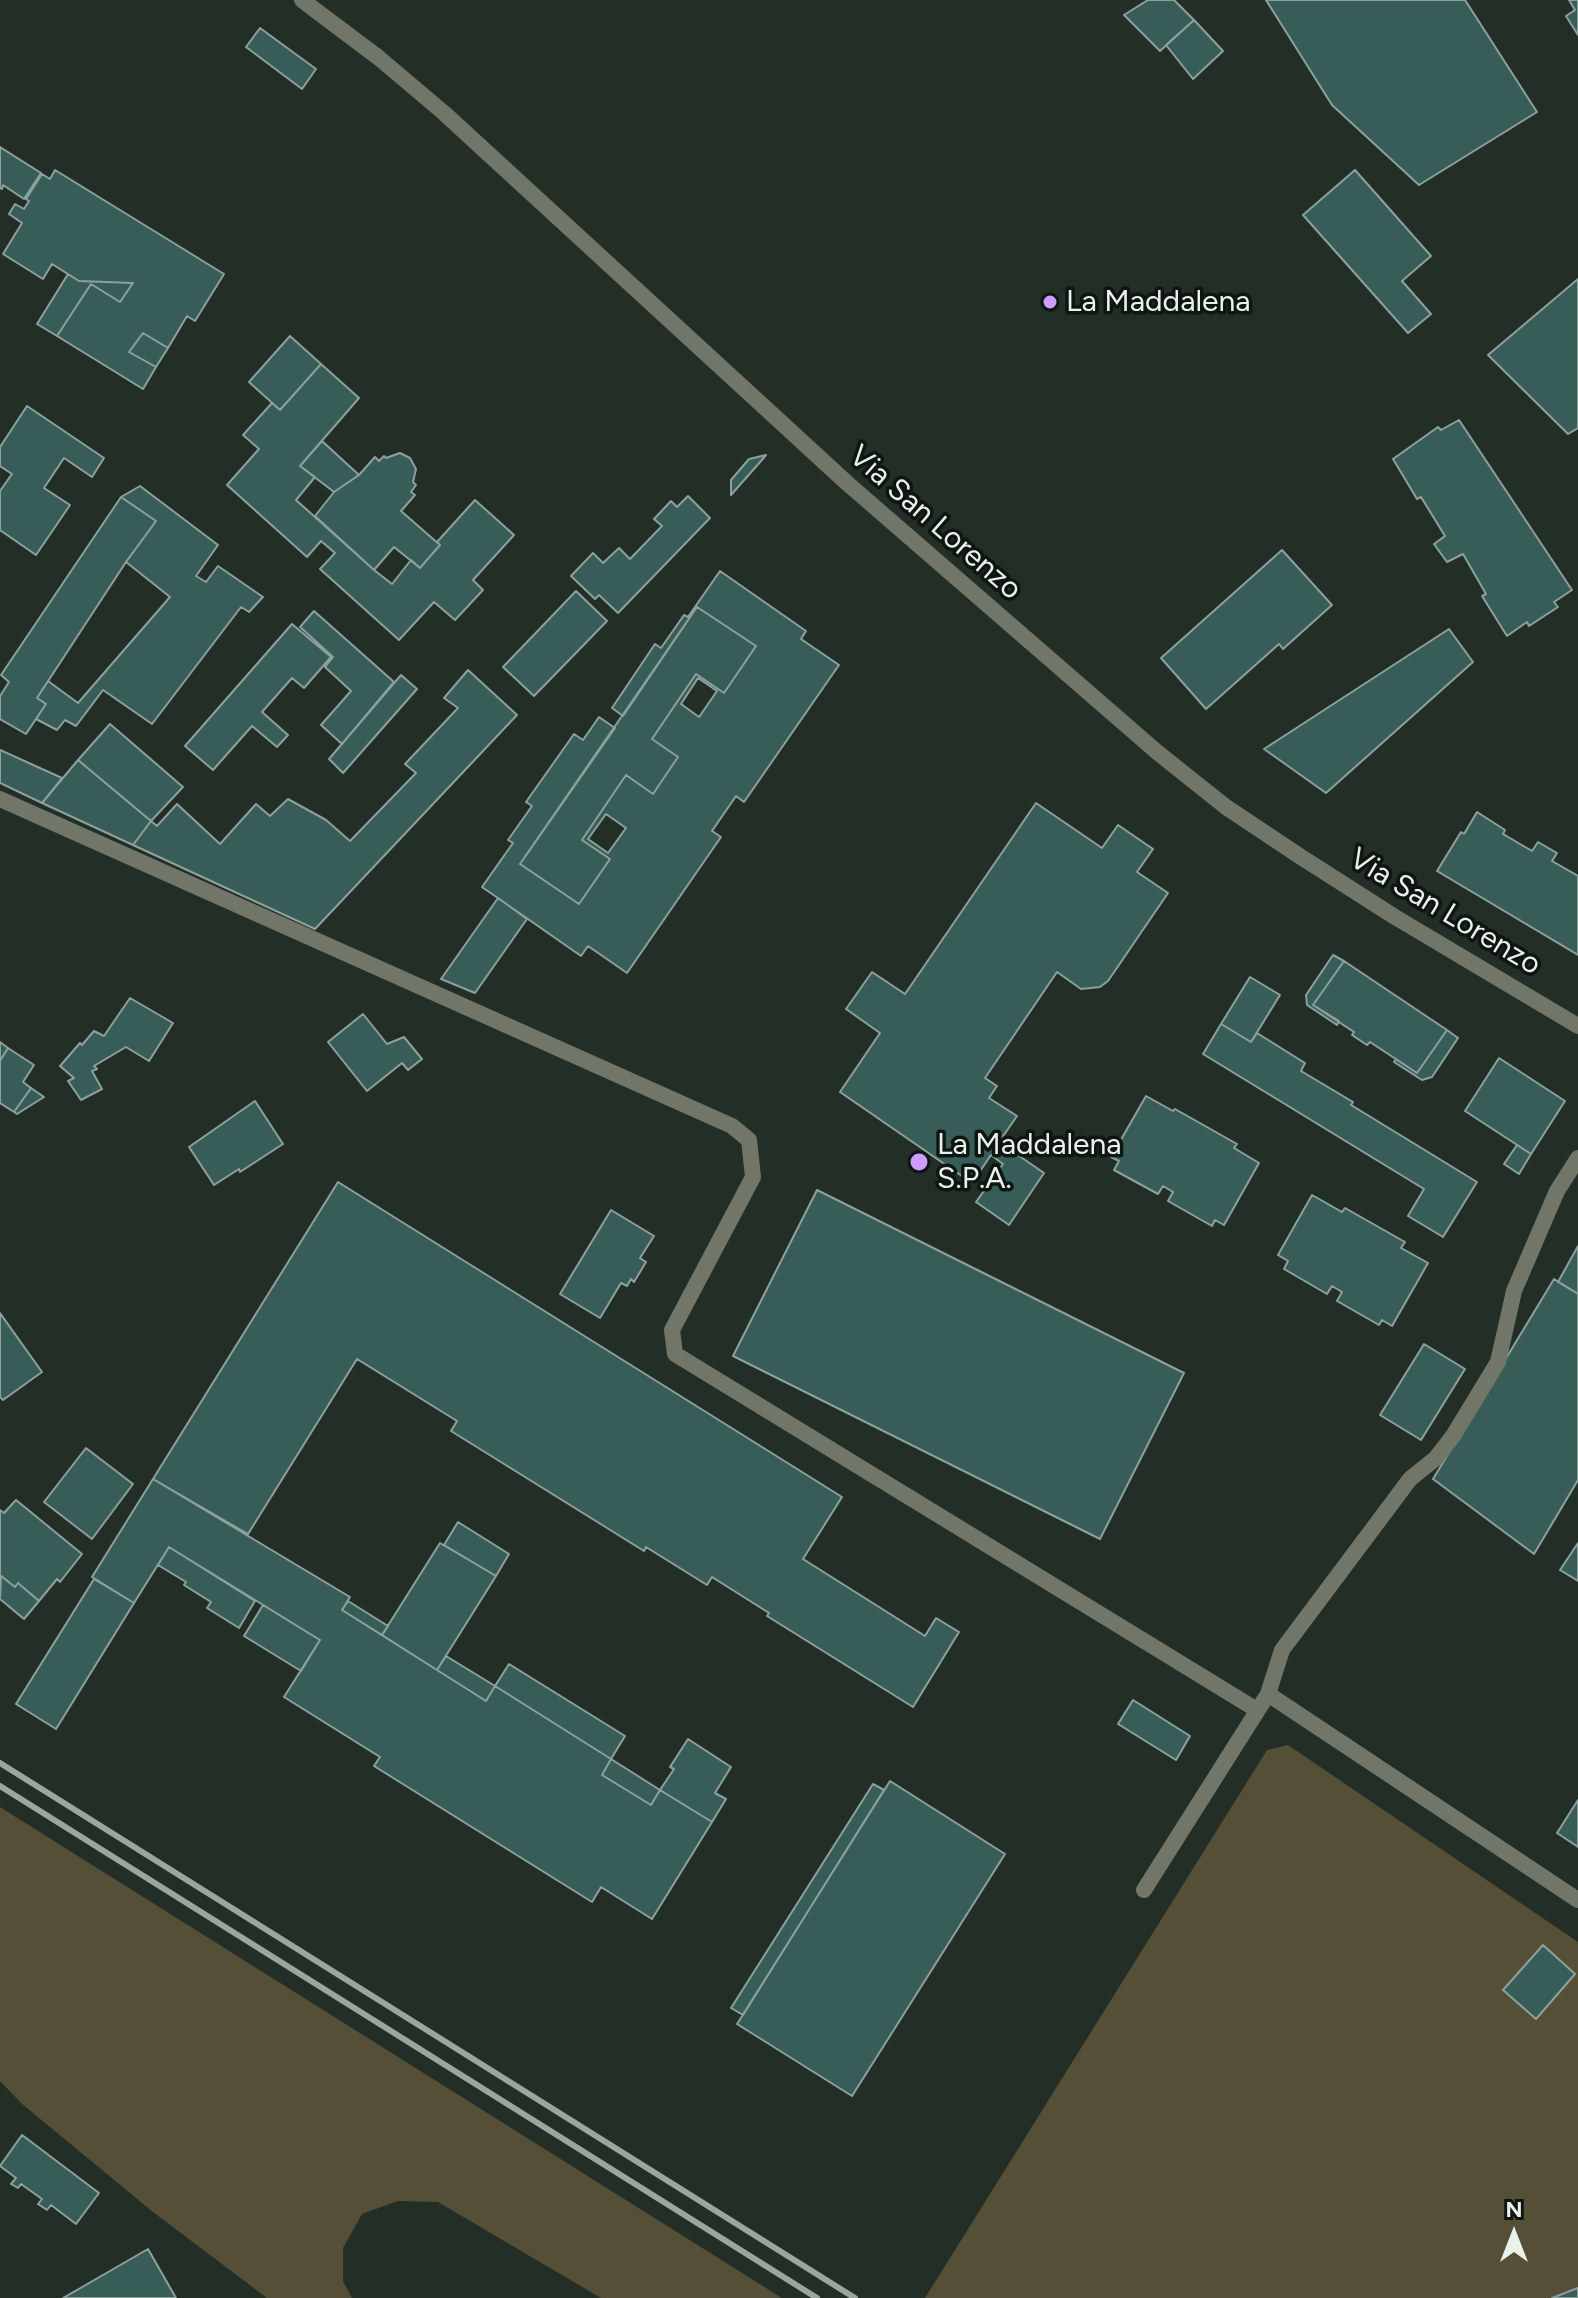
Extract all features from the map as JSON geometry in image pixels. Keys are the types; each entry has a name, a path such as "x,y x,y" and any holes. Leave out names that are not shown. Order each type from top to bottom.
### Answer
{"street":[{"name":"Via San Lorenzo","path":"302,0 379,58 444,113 857,493 1180,771 1226,807 1315,866 1578,1026"},
{"path":"0,799 732,1126 749,1140 753,1177 672,1330 675,1354 1257,1710"},
{"path":"1144,1890 1268,1694 1282,1650 1410,1479 1436,1458 1453,1436 1498,1362 1506,1320 1523,1268 1557,1191 1578,1158"},
{"path":"1268,1694 1578,1900"}],"shaded area":[{"path":"1288,1745 1578,1942 1578,2288 1552,2298 925,2298 1267,1750"},
{"path":"0,1807 782,2298 601,2298 438,2202 398,2201 362,2214 343,2248 343,2281 352,2298 267,2298 153,2212 22,2104 0,2081"}],"building":[{"path":"1148,0 1174,0 1194,20 1160,51 1124,15"},
{"path":"1266,0 1465,0 1537,112 1419,185 1332,105"},
{"path":"1569,0 1578,0 1578,35 1566,16 1575,10"},
{"path":"1194,20 1223,51 1193,79 1166,45"},
{"path":"260,28 316,69 302,89 246,47"},
{"path":"0,147 41,173 24,199 3,185 0,188"},
{"path":"55,170 224,274 195,321 187,316 168,348 143,333 129,352 156,367 143,389 57,336 91,284 120,302 133,283 79,281 52,264 43,279 3,254 22,223 9,214 15,204 24,209 29,201 26,199 42,174 50,179"},
{"path":"1355,170 1431,256 1402,281 1431,314 1408,333 1303,215"},
{"path":"68,274 79,281 133,283 120,302 91,284 57,336 37,324"},
{"path":"1578,279 1578,428 1568,434 1488,355"},
{"path":"143,333 168,348 156,367 129,352"},
{"path":"290,336 321,364 280,410 249,382"},
{"path":"321,364 359,398 300,466 315,477 296,500 374,570 392,584 411,560 420,568 440,545 437,542 475,500 514,535 473,580 483,590 455,620 434,602 399,640 320,569 335,553 321,541 307,557 227,485 259,449 243,435 272,403 280,410"},
{"path":"27,406 104,458 92,477 64,458 44,488 70,505 36,555 0,530 0,491 12,474 0,466 0,447"},
{"path":"1459,420 1572,590 1554,602 1558,607 1507,636 1482,596 1486,594 1463,554 1447,562 1434,544 1445,536 1421,497 1417,499 1393,459 1438,427 1441,430"},
{"path":"322,441 359,475 334,492 300,466"},
{"path":"400,453 410,458 416,469 413,482 416,485 411,492 415,495 401,511 440,545 420,568 394,547 374,570 315,516 334,492 359,475 375,457 379,461 384,456"},
{"path":"766,455 731,495 731,480 749,459"},
{"path":"140,486 218,545 196,576 206,582 218,566 263,597 249,612 241,607 152,724 103,690 76,726 65,720 57,730 36,719 46,704 37,698 48,681 78,703 170,597 126,562 156,521 121,497"},
{"path":"688,496 710,518 618,613 599,595 595,599 571,576 593,553 603,563 619,548 630,559 662,526 654,519 671,501 677,507"},
{"path":"121,497 156,521 37,698 46,704 26,734 0,719 0,696 9,682 1,675"},
{"path":"1282,550 1332,605 1283,649 1279,644 1206,709 1161,658"},
{"path":"720,571 806,631 801,639 839,665 744,802 736,796 712,831 721,837 627,973 588,946 581,956 482,887 513,843 508,840 532,806 526,802 574,734 583,740 599,717 615,728 520,864 579,904 610,859 582,840 626,775 653,794 678,757 652,739 696,674 724,693 756,646 697,607 623,716 612,708 655,644 661,648 684,615 688,617"},
{"path":"576,591 607,621 534,696 503,667"},
{"path":"697,607 756,646 724,693 696,674 652,739 678,757 653,794 626,775 582,840 610,859 579,904 520,864"},
{"path":"314,611 394,682 342,744 321,725 351,691 325,667 333,657 300,627"},
{"path":"292,624 331,657 304,688 292,678 262,712 288,735 277,747 252,726 213,770 185,746"},
{"path":"1449,629 1473,662 1326,793 1264,749"},
{"path":"468,670 517,715 315,929 133,845 151,821 157,826 177,804 220,844 256,804 270,816 288,799 326,820 350,841 416,773 405,764 458,708 444,698"},
{"path":"401,675 417,689 343,773 329,759"},
{"path":"698,678 717,691 699,717 681,704"},
{"path":"110,724 183,787 151,821 78,760"},
{"path":"0,750 62,778 42,803 0,783"},
{"path":"78,760 151,821 133,845 42,803"},
{"path":"1036,803 1102,848 1118,825 1153,849 1137,872 1168,893 1108,981 1100,987 1081,989 1057,972 985,1078 997,1086 989,1098 1017,1116 999,1142 1044,1173 1009,1225 976,1202 1003,1164 991,1155 972,1183 840,1092 880,1033 846,1009 872,972 905,994"},
{"path":"1477,812 1505,830 1503,834 1532,851 1538,842 1557,853 1552,861 1578,876 1578,955 1437,871"},
{"path":"606,814 626,828 608,853 588,839"},
{"path":"498,898 527,919 475,993 441,979"},
{"path":"1333,955 1344,961 1313,1005 1339,1021 1337,1025 1307,1005 1306,995"},
{"path":"1344,961 1447,1030 1417,1073 1370,1042 1367,1045 1352,1035 1354,1032 1313,1005"},
{"path":"1250,977 1280,995 1251,1042 1221,1024"},
{"path":"130,998 173,1023 149,1061 126,1047 94,1066 97,1069 92,1071 102,1089 81,1100 68,1081 74,1078 60,1066 94,1031 104,1036"},
{"path":"363,1014 387,1044 404,1037 422,1059 408,1070 402,1063 367,1091 328,1042"},
{"path":"1221,1024 1251,1042 1257,1033 1305,1063 1301,1071 1353,1102 1351,1105 1477,1182 1443,1237 1408,1216 1424,1189 1203,1054"},
{"path":"1447,1030 1458,1038 1432,1077 1422,1080 1394,1062 1396,1059 1417,1073"},
{"path":"0,1042 8,1048 0,1061"},
{"path":"8,1048 34,1065 23,1082 31,1088 14,1112 0,1103 0,1061"},
{"path":"1499,1058 1565,1101 1531,1154 1465,1111"},
{"path":"31,1088 44,1097 17,1114 14,1112"},
{"path":"1146,1096 1237,1144 1234,1148 1259,1163 1224,1225 1215,1220 1212,1226 1168,1201 1173,1192 1163,1186 1158,1194 1114,1170 1119,1161 1111,1157"},
{"path":"255,1101 283,1144 214,1185 189,1147"},
{"path":"1517,1145 1531,1154 1519,1174 1504,1164"},
{"path":"338,1182 842,1497 803,1559 925,1636 936,1618 959,1632 913,1707 767,1616 769,1613 712,1577 707,1585 646,1547 644,1551 451,1431 457,1421 357,1359 248,1534 153,1479"},
{"path":"817,1190 1184,1373 1100,1539 733,1356"},
{"path":"1312,1195 1342,1212 1345,1208 1405,1242 1401,1248 1428,1263 1392,1326 1382,1320 1379,1325 1337,1301 1342,1292 1332,1286 1327,1294 1284,1269 1288,1261 1278,1255"},
{"path":"611,1210 654,1236 640,1258 646,1262 634,1282 631,1279 627,1286 621,1283 600,1318 560,1294"},
{"path":"1578,1246 1578,1294 1558,1282"},
{"path":"1554,1279 1578,1294 1578,1480 1534,1554 1433,1479"},
{"path":"0,1313 42,1372 3,1400 0,1397"},
{"path":"1424,1344 1465,1369 1421,1440 1380,1415"},
{"path":"86,1448 133,1484 92,1539 44,1502"},
{"path":"153,1479 350,1597 342,1610 486,1701 495,1686 611,1759 602,1775 651,1805 660,1790 712,1822 652,1919 601,1887 592,1902 374,1766 380,1757 284,1697 320,1640 169,1547 134,1603 92,1577"},
{"path":"16,1500 82,1554 60,1582 57,1579 39,1601 18,1583 15,1587 0,1575 0,1510 4,1513"},
{"path":"458,1522 509,1554 496,1576 444,1545"},
{"path":"440,1543 496,1576 437,1670 382,1635"},
{"path":"1578,1543 1578,1581 1560,1570"},
{"path":"169,1547 255,1601 239,1628 207,1608 211,1602 158,1565"},
{"path":"1,1576 15,1587 18,1583 39,1601 24,1619 0,1599"},
{"path":"94,1579 134,1603 56,1729 16,1704"},
{"path":"348,1601 388,1626 382,1635 342,1610"},
{"path":"263,1605 320,1640 301,1671 244,1636"},
{"path":"446,1656 495,1686 486,1701 437,1670"},
{"path":"509,1664 625,1736 611,1759 495,1686"},
{"path":"1133,1700 1190,1736 1176,1760 1118,1724"},
{"path":"688,1739 731,1767 715,1793 726,1799 712,1822 660,1790"},
{"path":"611,1759 660,1790 651,1805 602,1775"},
{"path":"890,1781 1005,1854 852,2096 737,2024"},
{"path":"873,1784 884,1790 743,2015 731,2008"},
{"path":"1578,1800 1578,1847 1557,1833"},
{"path":"1543,1945 1575,1974 1536,2019 1503,1990"},
{"path":"22,2135 99,2193 76,2224 51,2205 47,2210 38,2204 42,2199 21,2184 18,2188 11,2184 16,2178 0,2166"},
{"path":"148,2249 176,2298 63,2298"},
{"path":"1578,2288 1578,2298 1552,2298"}],"railway":[{"path":"0,1763 855,2298"},
{"path":"0,1786 817,2298"}],"place":[{"name":"La Maddalena","path":"1050,302"},
{"name":"La Maddalena S.P.A.","path":"919,1162"}]}
